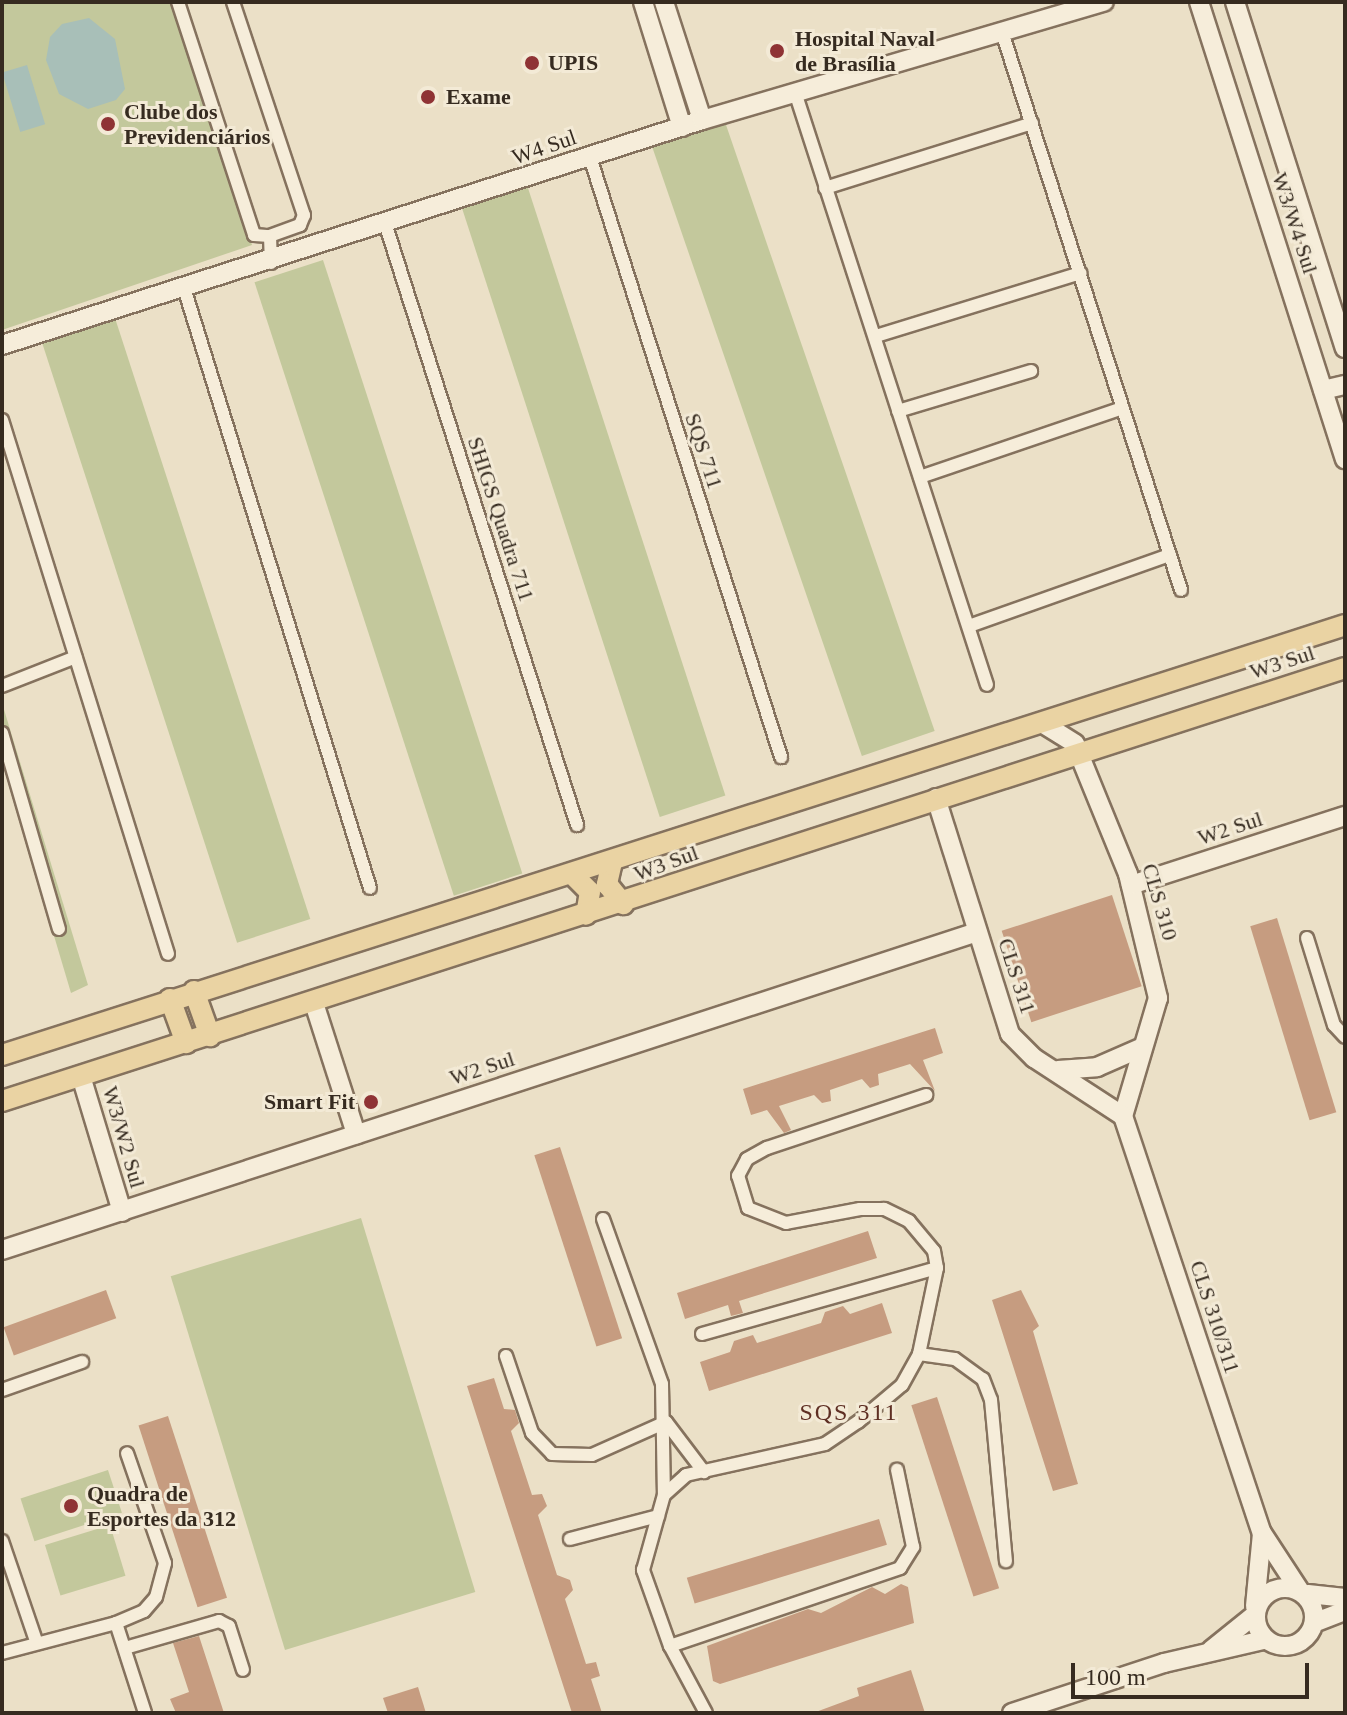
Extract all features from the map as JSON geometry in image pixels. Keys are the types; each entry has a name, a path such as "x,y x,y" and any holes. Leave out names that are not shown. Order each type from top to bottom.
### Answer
{"main road":[{"name":"W3 Sul","path":"2,1055 194,991 612,862 1345,625"},
{"name":"W3 Sul","path":"2,1101 623,904 936,798 1345,668"},
{"path":"612,862 607,884 623,904"},
{"path":"572,874 590,892 586,915"},
{"path":"194,991 210,1036"},
{"path":"170,999 186,1043"}],"street":[{"path":"178,2 254,235 270,236 300,225 304,215 233,2"},
{"path":"643,2 682,127"},
{"path":"664,2 702,120"},
{"name":"W4 Sul","path":"2,345 271,263 702,120 1104,2"},
{"name":"W3/W4 Sul","path":"1199,2 1345,459"},
{"name":"W3/W4 Sul","path":"1235,2 1345,348"},
{"path":"1002,32 1181,590"},
{"path":"795,92 987,685"},
{"path":"825,188 1032,123"},
{"path":"1242,137 1275,127"},
{"name":"SQS 711","path":"590,157 781,757"},
{"name":"SHIGS Quadra 711","path":"386,226 577,825"},
{"path":"270,236 271,263"},
{"path":"1281,258 1314,251"},
{"path":"876,336 1081,273"},
{"path":"184,288 370,888"},
{"path":"898,411 1031,371"},
{"path":"1323,390 1345,385"},
{"path":"920,477 1123,408"},
{"path":"2,420 168,954"},
{"path":"969,626 1170,555"},
{"path":"2,686 76,657"},
{"name":"CLS 310","path":"1042,723 1067,736 1080,753 1131,885 1156,977 1156,1016 1130,1076 1123,1116"},
{"path":"2,733 59,929"},
{"name":"CLS 311","path":"936,798 1010,1034 1051,1069 1095,1092 1123,1116"},
{"name":"W2 Sul","path":"1131,885 1345,816"},
{"name":"W2 Sul","path":"2,1250 977,932"},
{"path":"1307,938 1334,1025 1345,1037"},
{"path":"314,1003 356,1134"},
{"path":"1051,1069 1097,1067 1146,1045"},
{"name":"W3/W2 Sul","path":"81,1076 122,1212"},
{"path":"664,1495 686,1475 825,1444 902,1385 919,1354 937,1268 924,1235 884,1209 786,1223 748,1208 738,1184 747,1159 767,1148 926,1095"},
{"name":"CLS 310/311","path":"1123,1116 1262,1533 1304,1593"},
{"path":"603,1219 662,1384 666,1422 664,1495 643,1570 670,1646 706,1713"},
{"path":"702,1334 937,1268"},
{"path":"919,1354 955,1359 983,1379 991,1400 1006,1561"},
{"path":"506,1356 532,1433 552,1454 592,1455 666,1422"},
{"path":"2,1390 82,1362"},
{"path":"666,1422 704,1472"},
{"path":"2,1653 36,1641 116,1623 156,1597 165,1563 127,1453"},
{"path":"670,1646 900,1568 913,1547 897,1470"},
{"path":"570,1539 658,1516"},
{"name":"CLS 310/311","path":"1254,1611 1262,1533"},
{"path":"2,1541 36,1641"},
{"path":"1209,1651 1277,1593 1345,1598"},
{"path":"1304,1593 1317,1607 1316,1622"},
{"path":"1254,1611 1264,1640"},
{"path":"1012,1713 1209,1651 1264,1640 1287,1643 1316,1622 1345,1611"},
{"path":"125,1648 219,1621 229,1626 243,1670"},
{"path":"116,1623 145,1713"}],"green space":[{"name":"Clube dos Previdenciários","path":"2,2 176,2 252,245 2,330"},
{"path":"725,122 935,731 862,756 652,147"},
{"path":"527,185 725,796 660,817 461,206"},
{"path":"323,260 522,873 454,896 255,282"},
{"path":"115,318 310,919 237,943 42,342"},
{"path":"2,703 88,985 71,993 2,761"},
{"path":"361,1218 475,1592 285,1650 171,1276"},
{"name":"Quadra de Esportes da 312","path":"108,1470 122,1513 34,1541 21,1498"},
{"path":"110,1525 125,1576 60,1596 45,1545"}],"water":[{"path":"89,18 115,39 125,89 116,100 88,109 59,94 46,60 50,37 62,24"},
{"path":"27,65 45,124 20,132 2,73"}],"building":[{"path":"1112,895 1142,986 1031,1022 1002,931"},
{"path":"1277,918 1336,1112 1310,1120 1250,926"},
{"path":"935,1028 943,1053 923,1060 935,1091 910,1064 878,1074 879,1085 870,1088 862,1079 830,1090 831,1101 822,1103 814,1095 779,1106 791,1130 784,1133 767,1110 751,1115 743,1089"},
{"path":"560,1147 622,1338 596,1347 534,1155"},
{"path":"868,1231 877,1258 739,1301 743,1313 731,1316 728,1305 685,1319 677,1293"},
{"path":"106,1290 116,1318 14,1355 4,1327"},
{"path":"1021,1290 1039,1326 1033,1331 1078,1484 1053,1491 992,1300"},
{"path":"882,1303 892,1333 709,1391 700,1362 730,1352 734,1341 753,1335 757,1343 821,1323 825,1312 843,1306 850,1314"},
{"path":"494,1378 504,1409 515,1410 519,1423 511,1431 532,1495 542,1494 547,1506 538,1515 557,1575 570,1580 573,1590 565,1599 586,1664 596,1662 600,1676 591,1679 602,1713 572,1713 467,1386"},
{"path":"937,1397 999,1588 973,1597 911,1405"},
{"path":"168,1416 227,1598 198,1607 139,1426"},
{"path":"879,1519 887,1545 695,1604 687,1578"},
{"path":"901,1584 908,1587 914,1623 720,1684 713,1681 707,1646 808,1609 821,1613 872,1587 885,1594"},
{"path":"199,1636 224,1713 176,1713 170,1699 189,1692 173,1643"},
{"path":"911,1670 925,1713 813,1713 859,1696 857,1688"},
{"path":"418,1687 426,1713 388,1713 383,1698"}],"place":[{"name":"Hospital Naval de Brasília","path":"777,51"},
{"name":"UPIS","path":"532,63"},
{"name":"Exame","path":"428,97"},
{"name":"Clube dos Previdenciários","path":"108,124"},
{"name":"Smart Fit","path":"371,1102"},
{"name":"Quadra de Esportes da 312","path":"71,1506"}],"district":[{"name":"SQS 311","path":"849,1413"}]}
